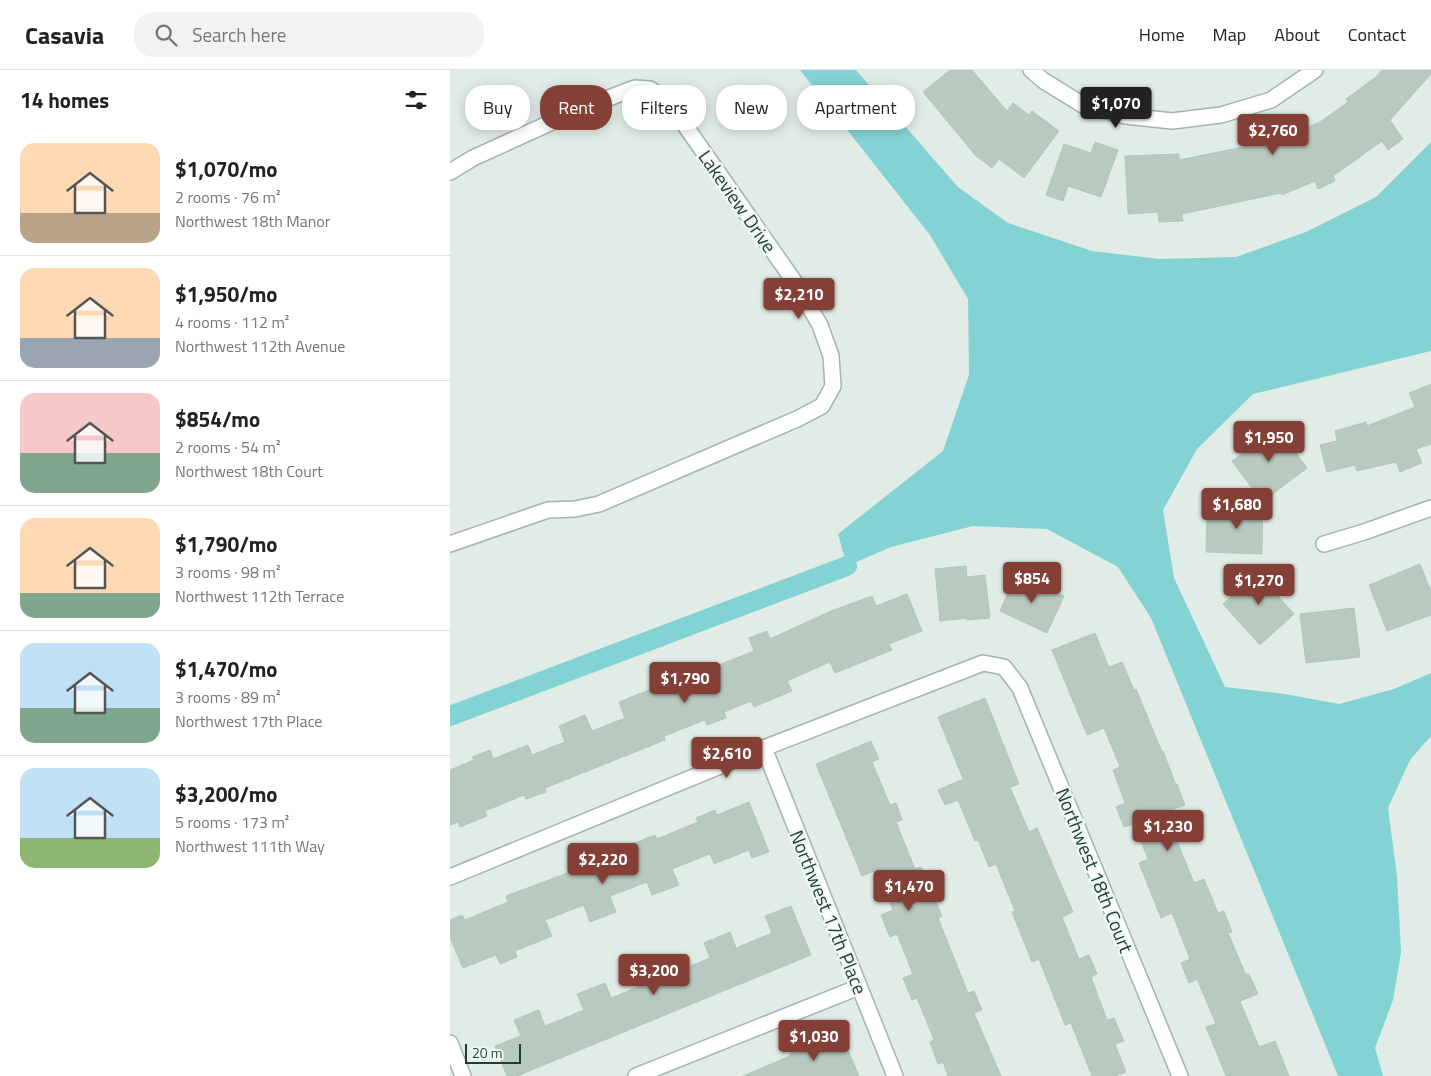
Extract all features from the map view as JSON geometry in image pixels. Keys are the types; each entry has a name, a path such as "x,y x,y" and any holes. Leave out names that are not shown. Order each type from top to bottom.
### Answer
{"street":[{"path":"1031,70 1044,81 1083,105 1126,116 1172,121 1221,115 1271,100 1315,70"},
{"name":"Lakeview Drive","path":"450,172 473,158 588,106 635,88 650,89 668,101 796,284 820,325 831,356 833,386 822,406 797,419 608,500 575,509 548,510 450,544"},
{"path":"1324,544 1431,508"},
{"name":"Northwest 18th Court","path":"764,748 983,663 1004,667 1020,688 1180,1076"},
{"path":"450,877 764,748"},
{"name":"Northwest 17th Place","path":"764,748 895,1076"},
{"path":"636,1076 859,987"},
{"path":"450,1042 463,1076"}],"water":[{"path":"800,70 856,70 869,85 812,85"},
{"path":"847,130 908,130 958,187 1008,223 1092,251 1160,259 1236,257 1306,232 1376,197 1431,142 1431,351 1253,394 1197,449 1163,510 1174,578 1225,687 1285,694 1339,704 1394,689 1431,673 1431,736 1410,760 1388,808 1397,876 1401,953 1393,1000 1375,1048 1383,1076 1338,1076 1151,618 1118,567 1047,529 973,526 891,547 847,566 838,534 943,451 969,375 968,299 930,235"}],"building":[{"path":"950,70 972,70 1007,111 1013,103 1029,115 1032,111 1059,131 1024,178 999,159 992,168 976,156 923,92"},
{"path":"1382,70 1431,70 1431,74 1390,120 1403,139 1388,150 1382,141 1333,176 1335,181 1318,189 1315,181 1282,195 1281,193 1182,214 1183,221 1159,222 1158,212 1128,214 1125,156 1179,154 1179,160 1258,144 1280,134 1282,139 1320,122 1348,102 1346,99 1376,77"},
{"path":"1095,142 1118,150 1101,197 1068,186 1063,201 1046,195 1064,144 1091,153"},
{"path":"1431,384 1431,444 1416,449 1422,463 1400,472 1396,462 1357,471 1355,465 1327,472 1320,445 1337,441 1335,431 1366,422 1367,426 1415,407 1409,393"},
{"path":"1273,422 1307,468 1262,502 1232,461 1254,445 1250,440"},
{"path":"1227,503 1263,504 1262,554 1206,552 1207,519 1226,520"},
{"path":"1420,564 1431,592 1431,615 1387,631 1369,585"},
{"path":"966,566 967,577 985,575 990,618 940,621 935,569"},
{"path":"1264,566 1278,581 1271,588 1294,614 1260,645 1223,604"},
{"path":"1022,577 1064,596 1047,633 1000,611 1012,584 1018,587"},
{"path":"907,594 922,631 889,644 892,650 835,673 830,662 787,681 792,691 754,707 751,701 724,712 726,718 707,725 705,720 664,736 665,740 545,788 546,792 526,799 524,795 485,811 487,816 460,827 458,822 450,825 450,770 474,760 472,757 490,750 493,759 528,745 532,755 565,742 559,726 585,715 592,731 625,718 619,702 654,688 653,685 669,679 672,686 754,651 749,638 767,631 770,639 831,611 872,596 876,606"},
{"path":"1354,608 1360,657 1306,663 1300,614"},
{"path":"1095,633 1109,667 1122,662 1134,690 1136,689 1177,784 1185,805 1165,812 1194,883 1204,879 1218,913 1224,911 1232,932 1228,933 1246,975 1249,974 1258,994 1240,1001 1259,1047 1275,1041 1289,1076 1226,1076 1206,1027 1216,1024 1197,979 1189,983 1181,963 1190,959 1172,913 1161,918 1139,863 1148,859 1134,824 1124,827 1116,807 1125,803 1113,770 1120,767 1104,728 1087,735 1052,650"},
{"path":"985,698 1019,784 1010,787 1029,832 1037,828 1073,912 1062,917 1079,959 1089,955 1097,974 1091,977 1107,1020 1114,1018 1124,1041 1115,1044 1126,1072 1115,1076 1092,1076 1071,1023 1065,1025 1039,959 1032,962 1012,912 1015,911 996,864 989,867 978,840 975,841 958,800 945,805 938,790 963,779 938,717"},
{"path":"871,741 879,759 872,762 890,805 896,803 902,820 896,822 915,869 921,867 942,916 938,918 968,993 974,991 982,1010 974,1013 1001,1076 948,1076 943,1062 938,1064 930,1042 934,1040 917,998 912,1000 903,978 913,974 897,934 890,937 881,915 893,910 877,870 862,876 816,764"},
{"path":"749,802 769,852 752,858 749,850 714,864 710,854 672,869 679,885 652,895 647,882 610,896 616,912 590,922 584,905 545,920 552,936 515,951 517,957 500,964 496,955 463,968 450,938 450,920 462,915 465,920 508,902 506,896 570,872 570,870 597,859 599,865 635,851 632,844 655,835 657,839 698,822 696,818 715,810 717,815"},
{"path":"791,906 811,955 517,1076 507,1076 495,1046 521,1036 514,1020 539,1010 545,1026 584,1010 577,994 605,983 611,998 648,983 642,968 667,958 673,973 710,958 704,943 730,932 736,948 772,933 765,916"},
{"path":"842,1036 859,1076 743,1076 790,1056 790,1054 810,1045 812,1049"}],"waterway":[{"path":"450,716 847,566"}]}
